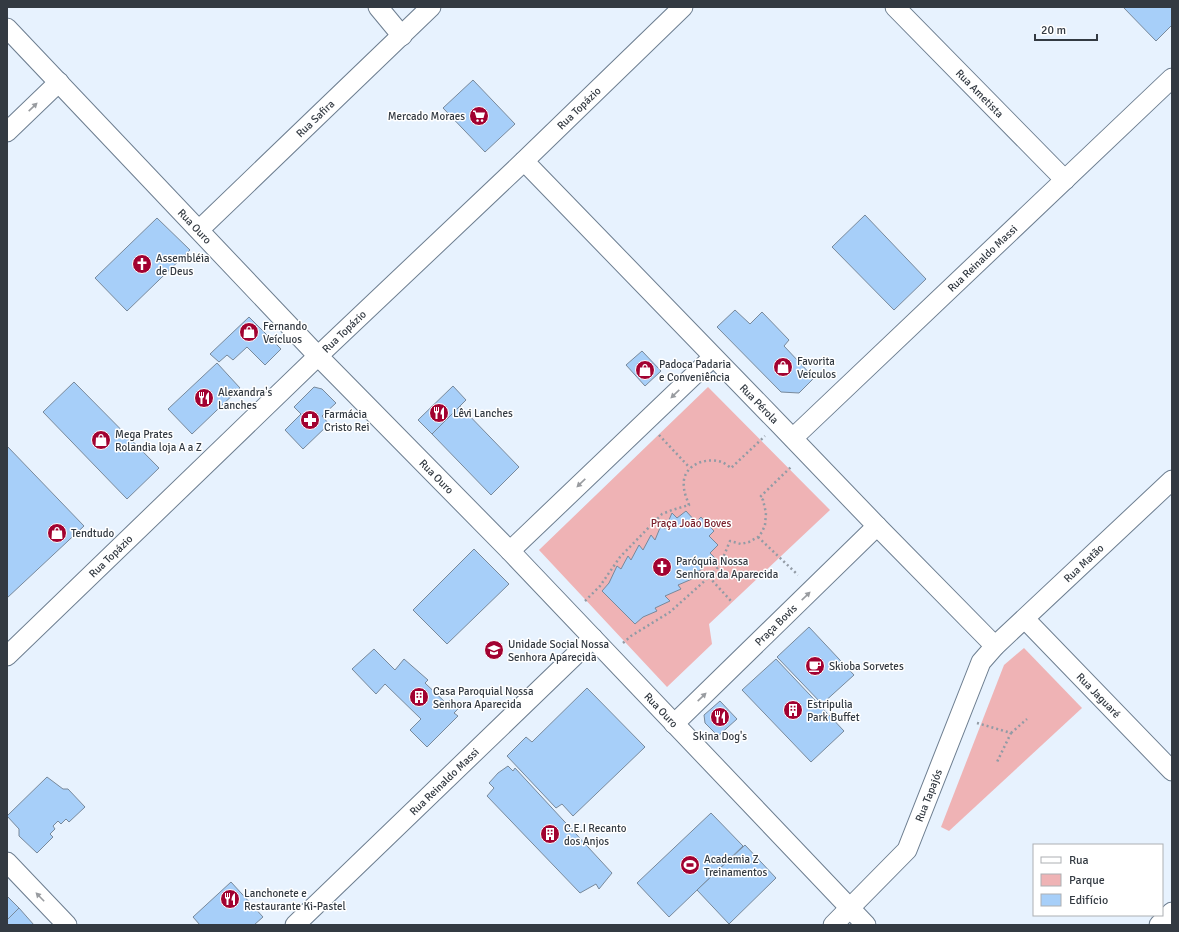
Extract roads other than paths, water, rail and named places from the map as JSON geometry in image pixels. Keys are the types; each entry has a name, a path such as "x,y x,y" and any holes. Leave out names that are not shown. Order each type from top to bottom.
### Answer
{"street":[{"path":"378,7 402,36"},
{"name":"Rua Safira","path":"199,230 432,7"},
{"name":"Rua Topázio","path":"7,656 318,356 524,162 683,7"},
{"name":"Rua Ametista","path":"896,7 1064,180"},
{"name":"Rua Ouro","path":"7,28 318,356 510,551 866,925"},
{"name":"Rua Reinaldo Massi","path":"793,438 1172,78"},
{"path":"7,132 59,82"},
{"name":"Rua Pérola","path":"524,162 995,646"},
{"path":"510,551 713,357"},
{"name":"Rua Matão","path":"995,646 1172,480"},
{"name":"Praça Bovis","path":"674,724 877,526"},
{"name":"Rua Jaguaré","path":"1025,619 1172,771"},
{"name":"Rua Reinaldo Massi","path":"295,925 593,638"},
{"name":"Rua Tapajós","path":"833,925 907,850 981,662 995,646"},
{"path":"7,862 68,925"},
{"path":"1159,925 1172,912"}],"place":[{"name":"Mercado Moraes","path":"479,116"},
{"name":"Assembléia de Deus","path":"142,264"},
{"name":"Fernando Veícluos","path":"249,332"},
{"name":"Favorita Veículos","path":"783,367"},
{"name":"Padoca Padaria e Conveniência","path":"645,370"},
{"name":"Alexandra's Lanches","path":"204,398"},
{"name":"Lêvi Lanches","path":"439,413"},
{"name":"Farmácia Cristo Rei","path":"310,420"},
{"name":"Mega Prates Rolandia loja A a Z","path":"101,440"},
{"name":"Tendtudo","path":"57,533"},
{"name":"Paróquia Nossa Senhora da Aparecida","path":"662,567"},
{"name":"Unidade Social Nossa Senhora Aparecida","path":"494,650"},
{"name":"Skioba Sorvetes","path":"815,666"},
{"name":"Casa Paroquial Nossa Senhora Aparecida","path":"419,697"},
{"name":"Estripulia Park Buffet","path":"793,710"},
{"name":"Skina Dog's","path":"720,717"},
{"name":"C.E.I Recanto dos Anjos","path":"550,834"},
{"name":"Academia Z Treinamentos","path":"690,865"},
{"name":"Lanchonete e Restaurante Ki-Pastel","path":"230,899"}],"park label":[{"name":"Praça João Boves","path":"691,523"}]}
